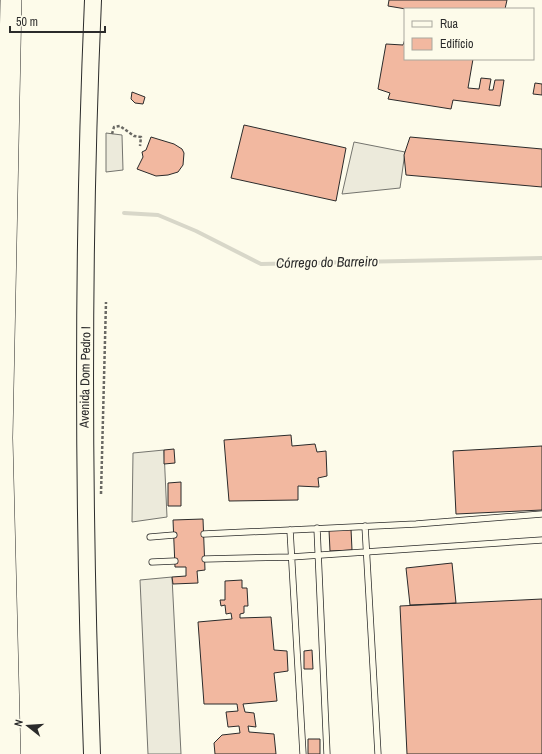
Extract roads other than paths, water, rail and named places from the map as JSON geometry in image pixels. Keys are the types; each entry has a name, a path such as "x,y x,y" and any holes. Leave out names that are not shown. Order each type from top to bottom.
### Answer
{"highway":[{"path":"10,754 2,438 11,0"}],"main road":[{"name":"Avenida Dom Pedro I","path":"92,754 86,588 84,425 86,220 94,0"}],"lane":[{"path":"204,534 365,526 542,514"},
{"path":"365,526 378,754"},
{"path":"316,528 327,754"},
{"path":"290,530 303,754"},
{"path":"150,537 174,535"},
{"path":"205,560 291,557 542,540"},
{"path":"152,562 175,561"}],"waterway":[{"name":"Córrego do Barreiro","path":"124,213 158,215 196,231 261,264 542,258"}]}
